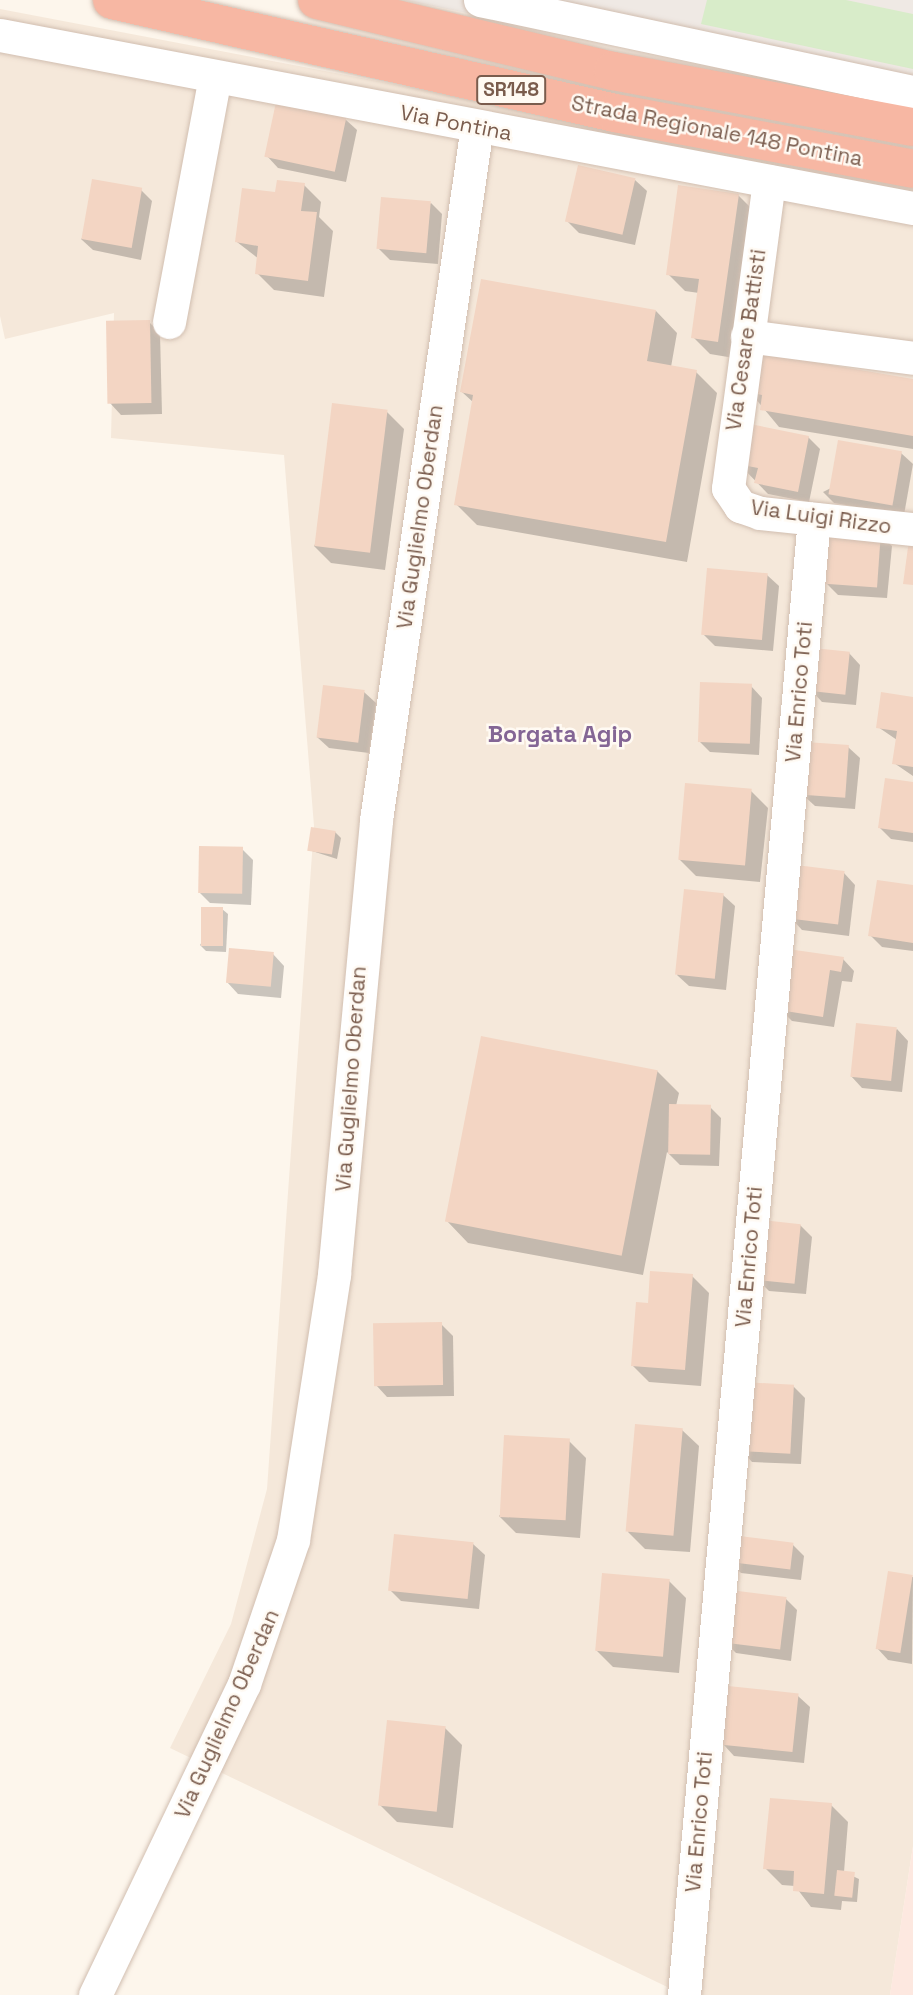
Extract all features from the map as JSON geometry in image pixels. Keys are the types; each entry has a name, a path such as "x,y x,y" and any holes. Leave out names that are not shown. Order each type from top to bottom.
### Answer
{"highway":[{"name":"Strada Regionale 148 Pontina","path":"112,0 615,113 913,169"},
{"name":"Strada Regionale 148 Pontina","path":"317,0 613,71 913,127"}],"street":[{"path":"480,0 913,92"},
{"name":"Via Pontina","path":"0,35 913,208"},
{"path":"169,322 215,77"},
{"name":"Via Guglielmo Oberdan","path":"95,1995 244,1684 293,1540 336,1261 376,820 477,126"},
{"name":"Via Cesare Battisti","path":"732,498 726,469 769,181"},
{"path":"747,337 913,358"},
{"name":"Via Luigi Rizzo","path":"732,498 760,513 913,529"},
{"name":"Via Enrico Toti","path":"684,1995 814,519"}],"shaded area":[{"path":"403,0 913,0 913,104"},
{"path":"0,9 913,183 913,1846 890,1995 684,1995 170,1748 231,1624 267,1489 314,826 284,455 111,438 114,313 5,339 0,316"},
{"path":"913,1846 913,1995 890,1995"}],"green space":[{"path":"707,0 846,0 913,14 913,69 701,24"}],"building":[{"path":"276,102 346,117 335,172 264,157"},
{"path":"578,165 635,178 622,235 565,222"},
{"path":"92,179 142,188 132,248 81,239"},
{"path":"277,180 305,183 301,211 317,212 308,281 255,274 258,246 235,242 242,188 275,192"},
{"path":"678,185 739,194 718,342 691,338 699,279 666,275"},
{"path":"381,197 431,201 426,253 376,249"},
{"path":"481,279 656,310 647,361 697,370 666,542 454,505 473,395 460,392"},
{"path":"150,320 151,403 107,404 106,321"},
{"path":"755,352 913,379 913,436 760,410 762,395 748,392"},
{"path":"332,403 388,410 370,553 314,546"},
{"path":"745,423 809,436 798,492 754,483 758,468 737,464"},
{"path":"838,440 902,451 892,505 828,494"},
{"path":"829,529 881,533 877,587 825,584"},
{"path":"909,540 913,540 913,585 903,584"},
{"path":"707,568 768,573 762,640 701,635"},
{"path":"813,648 850,652 845,695 809,691"},
{"path":"700,682 752,684 750,744 698,742"},
{"path":"323,685 365,690 358,743 317,738"},
{"path":"881,692 913,697 913,767 892,764 897,731 876,728"},
{"path":"806,742 849,745 845,798 802,795"},
{"path":"885,778 913,782 913,833 878,828"},
{"path":"685,783 752,789 745,866 678,860"},
{"path":"311,827 336,831 332,855 307,851"},
{"path":"199,846 243,847 242,894 198,893"},
{"path":"796,865 845,871 838,925 789,919"},
{"path":"877,880 913,885 913,943 868,936"},
{"path":"684,889 724,893 715,979 675,975"},
{"path":"201,907 223,907 223,946 201,946"},
{"path":"229,948 274,952 271,987 226,983"},
{"path":"788,949 844,957 841,972 830,970 823,1017 779,1010"},
{"path":"856,1023 897,1027 891,1081 850,1077"},
{"path":"481,1036 658,1070 622,1256 445,1222"},
{"path":"669,1104 711,1105 710,1155 668,1154"},
{"path":"761,1220 801,1224 795,1284 755,1280"},
{"path":"650,1271 693,1274 685,1370 631,1366 636,1302 648,1303"},
{"path":"442,1322 443,1385 374,1386 373,1323"},
{"path":"742,1382 794,1385 790,1454 738,1451"},
{"path":"635,1424 683,1428 673,1536 626,1532"},
{"path":"504,1435 570,1438 566,1520 500,1517"},
{"path":"394,1534 474,1542 468,1599 388,1591"},
{"path":"731,1535 794,1543 790,1569 728,1562"},
{"path":"888,1571 913,1575 900,1653 876,1649"},
{"path":"602,1573 670,1579 663,1657 595,1651"},
{"path":"730,1590 787,1597 780,1650 724,1643"},
{"path":"728,1686 799,1693 792,1752 722,1745"},
{"path":"387,1720 446,1726 437,1812 378,1806"},
{"path":"770,1798 832,1803 824,1894 793,1891 794,1871 763,1869"},
{"path":"837,1870 855,1872 852,1898 834,1896"}],"district":[{"name":"Borgata Agip","path":"560,734"}]}
